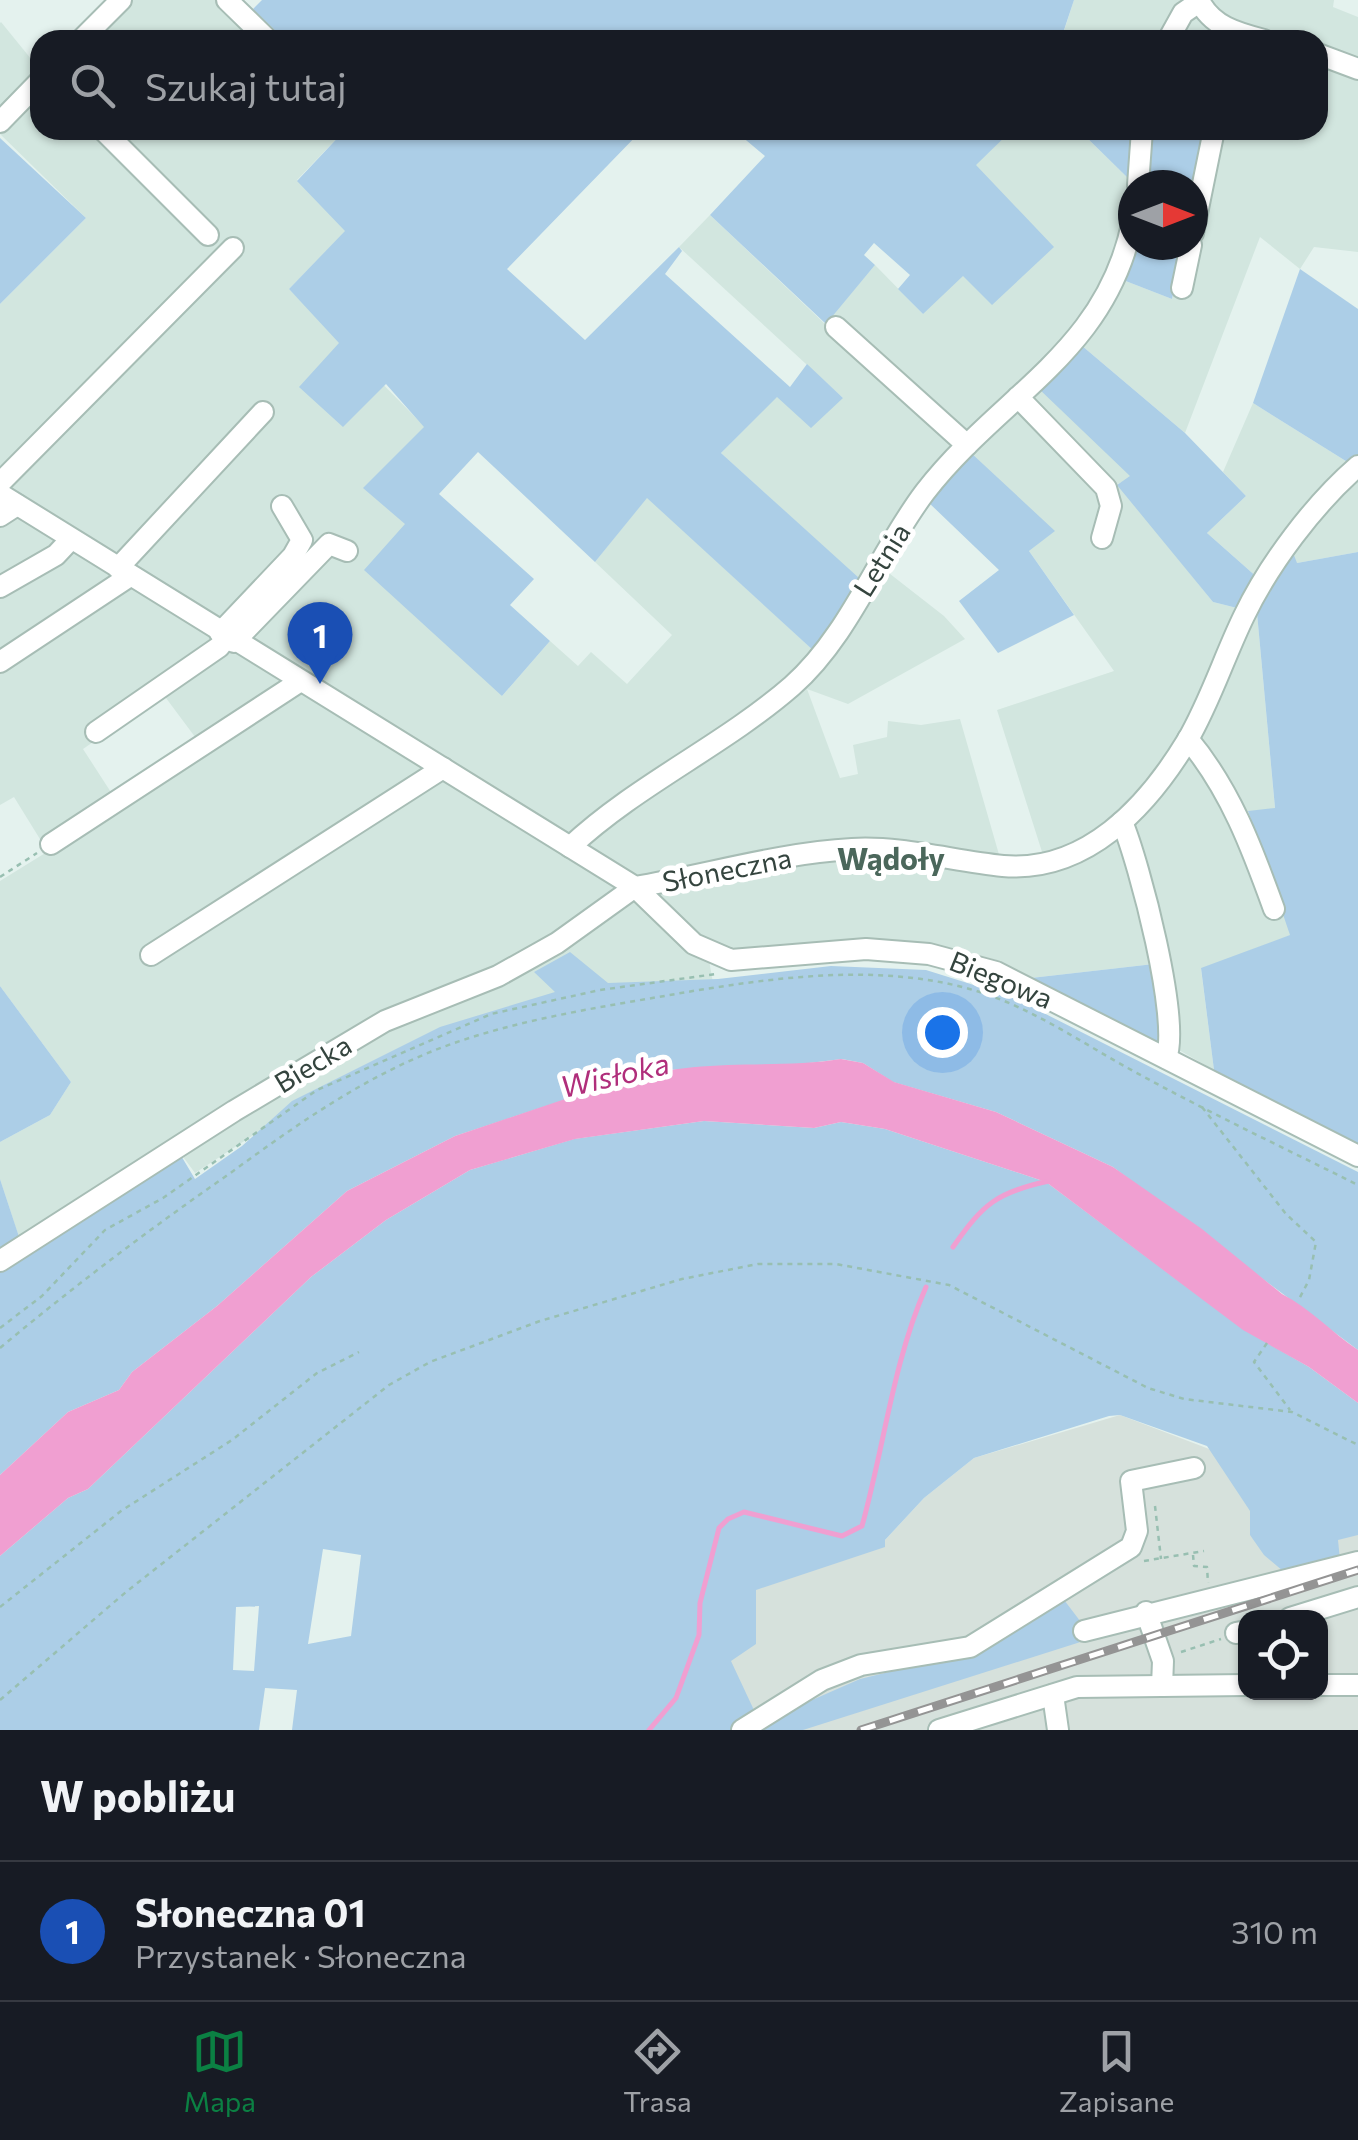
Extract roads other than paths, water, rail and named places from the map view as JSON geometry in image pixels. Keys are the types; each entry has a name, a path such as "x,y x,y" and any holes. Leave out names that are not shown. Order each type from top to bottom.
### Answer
{"street":[{"path":"91,30 121,0"},
{"path":"227,0 258,30"},
{"path":"1174,30 1183,13 1199,1 1220,25 1232,30"},
{"path":"1328,58 1358,69"},
{"path":"3,114 30,90"},
{"path":"113,140 208,235"},
{"path":"1139,170 1141,140"},
{"path":"1206,170 1212,140"},
{"path":"0,483 233,248"},
{"name":"Letnia","path":"570,847 756,715 810,669 925,492 967,445 1075,343 1105,303 1122,260"},
{"path":"1182,288 1188,260"},
{"path":"836,327 967,445"},
{"path":"0,466 134,335"},
{"path":"1018,397 1106,488 1111,506 1102,538"},
{"path":"0,662 124,572 264,412"},
{"name":"Słoneczna","path":"6,505 71,539 635,888 854,848 1006,866 1046,865 1092,846 1149,794 1188,739 1246,612 1298,534 1358,466"},
{"path":"96,732 219,647 294,556 302,540 282,506"},
{"path":"0,588 56,555 71,539"},
{"path":"227,637 329,544 347,551"},
{"path":"51,844 299,682"},
{"path":"1188,739 1208,764 1245,830 1274,908"},
{"path":"150,955 443,768"},
{"path":"1122,822 1157,956 1172,1034 1166,1058"},
{"name":"Biegowa","path":"635,888 694,944 720,957 750,960 866,949 952,958 1010,978 1358,1156"},
{"name":"Biecka","path":"2,1260 368,1031 498,976 557,943 635,888"},
{"path":"742,1730 807,1688 860,1665 970,1647 1131,1547 1138,1531 1130,1481 1194,1468"},
{"path":"1084,1631 1146,1612 1201,1604 1358,1562"},
{"path":"1316,1610 1358,1597"},
{"path":"1146,1612 1163,1661 1162,1686"},
{"path":"1328,1685 1358,1685"},
{"path":"939,1730 1077,1687 1238,1686"},
{"path":"1052,1695 1058,1730"}],"waterway":[{"path":"953,1247 993,1202 1016,1190 1049,1181"},
{"path":"649,1730 676,1698 699,1635 700,1603 719,1528 728,1519 744,1512 842,1536 862,1526 897,1375 926,1287"}],"railway":[{"path":"861,1730 1358,1570"}],"place":[{"name":"Słoneczna 01","path":"320,684"}],"district":[{"name":"Wądoły","path":"891,860"}],"water label":[{"name":"Wisłoka","path":"615,1076"}]}
